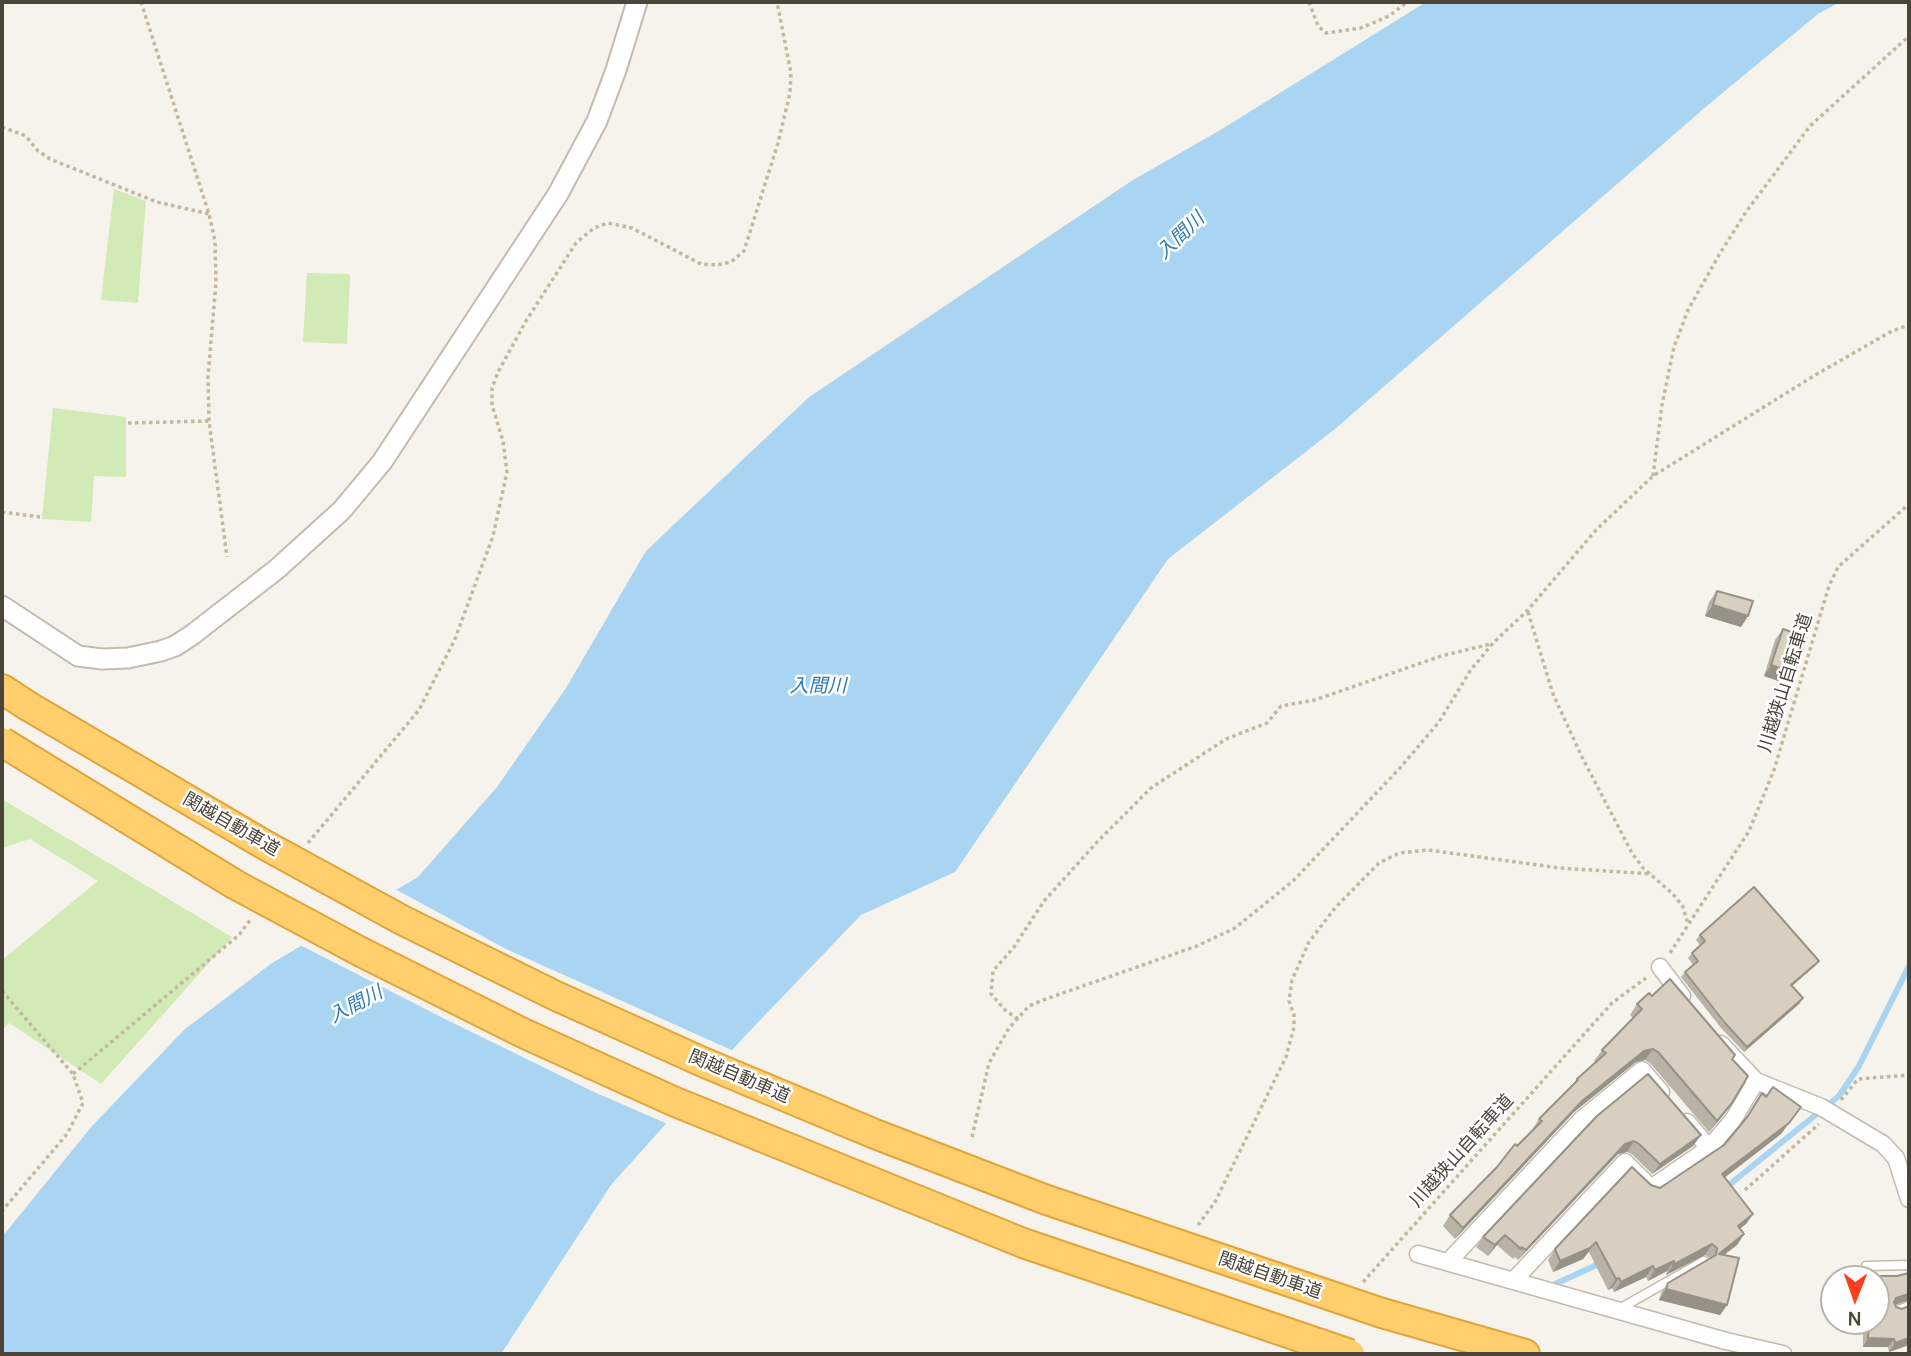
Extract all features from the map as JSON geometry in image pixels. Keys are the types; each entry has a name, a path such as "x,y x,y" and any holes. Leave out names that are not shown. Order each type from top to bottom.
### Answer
{"highway":[{"name":"関越自動車道","path":"2,689 265,845 402,920 556,996 656,1040 874,1134 1044,1199 1382,1313 1525,1354"},
{"path":"2,742 236,885 361,952 523,1032 673,1101 1023,1243 1350,1354"}],"street":[{"path":"2,606 78,656 128,658 161,651 192,635 277,569 342,510 382,462 558,194 597,121 637,2"},
{"path":"1660,967 1690,1007"},
{"path":"1713,1035 1756,1081 1826,1110 1883,1143 1896,1158 1909,1199"},
{"path":"1448,1262 1582,1119 1642,1070 1709,1148"},
{"path":"1513,1281 1625,1162 1651,1188 1709,1148 1733,1120 1756,1081"},
{"path":"1418,1254 1783,1354"}],"lane":[{"path":"1619,1310 1704,1261"},
{"path":"1890,1265 1909,1265"},
{"path":"1895,1311 1909,1306"}],"path":[{"path":"141,2 209,214 215,241 216,282 208,377 209,421 227,557"},
{"path":"304,848 419,710 455,639 494,536 507,472 503,441 492,405 492,388 526,321 576,243 594,228 608,223 632,228 701,264 731,262 744,251 778,143 790,93 791,73 777,2"},
{"path":"1309,2 1318,26 1326,33 1361,28 1389,16 1407,2"},
{"path":"1653,476 1662,405 1674,347 1688,310 1719,255 1746,212 1810,126 1909,36"},
{"path":"2,127 26,136 38,151 50,159 157,202 209,214"},
{"path":"972,1137 989,1063 1009,1028 1029,1006 1197,946 1235,928 1293,881 1400,768 1439,722 1470,671 1493,643 1528,611 1596,530 1653,476 1817,373 1892,331 1909,325"},
{"path":"128,424 209,421"},
{"name":"川越狭山自転車道","path":"1355,1289 1395,1248 1612,1003 1660,967 1740,848 1761,803 1774,770 1829,586 1838,567 1909,504"},
{"path":"2,512 40,517"},
{"path":"1528,611 1553,694 1582,757 1632,853 1643,868 1683,907 1688,924"},
{"path":"1018,1018 1005,1010 991,994 993,971 1014,947 1044,901 1151,788 1226,739 1267,723 1281,706 1315,700 1441,656 1493,643"},
{"path":"1198,1225 1215,1202 1286,1057 1294,1027 1289,1001 1292,980 1309,942 1335,908 1379,863 1399,853 1427,850 1560,868 1652,874"},
{"path":"73,1073 239,935 255,913"},
{"path":"2,991 73,1073 83,1102 67,1134 2,1211"}],"green space":[{"path":"114,189 146,201 138,303 101,300"},
{"path":"307,273 349,274 347,344 303,342"},
{"path":"53,408 126,417 126,477 94,476 91,522 42,519"},
{"path":"2,799 232,937 101,1084 9,1023 2,1031 2,960 98,881 30,839 2,848"}],"water":[{"name":"入間川","path":"1426,2 1840,2 1818,14 1708,105 1335,429 1168,559 955,872 861,915 743,1038 611,1185 501,1354 2,1354 2,1237 92,1126 185,1029 272,963 418,877 497,787 566,688 646,551 809,397 1133,180 1222,129"}],"pier":[{"path":"393,888 506,949 736,1052 670,1125 594,1092 298,944"}],"building":[{"path":"1717,591 1753,601 1748,616 1713,605"},
{"path":"1783,629 1806,637 1794,673 1771,665"},
{"path":"1754,887 1819,961 1791,985 1803,998 1747,1047 1685,972 1698,961 1692,953 1705,941 1700,935"},
{"path":"1670,979 1735,1055 1732,1059 1748,1076 1732,1103 1717,1121 1658,1052 1653,1049 1644,1051 1582,1101 1463,1228 1450,1215 1497,1167 1515,1144 1517,1146 1542,1121 1539,1119 1577,1079 1606,1053 1602,1050 1642,1009 1637,1004 1649,993 1652,996"},
{"path":"1648,1074 1701,1135 1660,1164 1634,1141 1625,1144 1526,1250 1505,1235 1495,1245 1483,1237 1597,1116"},
{"path":"1773,1087 1801,1107 1789,1123 1722,1174 1753,1214 1738,1226 1744,1234 1719,1254 1739,1258 1727,1305 1666,1289 1668,1283 1716,1255 1717,1248 1712,1244 1673,1265 1674,1261 1655,1270 1653,1266 1621,1282 1619,1278 1616,1279 1596,1242 1590,1248 1560,1261 1555,1249 1632,1167 1651,1185 1660,1188 1724,1145 1748,1116 1762,1093 1766,1097"},
{"path":"1909,1273 1909,1294 1896,1298 1894,1302 1896,1307 1902,1309 1909,1306 1909,1338 1895,1343 1894,1339 1868,1338 1868,1335 1890,1335 1890,1276"}],"waterway":[{"path":"1724,1189 1839,1096 1859,1066 1909,966"},
{"path":"1555,1284 1601,1263"}]}
